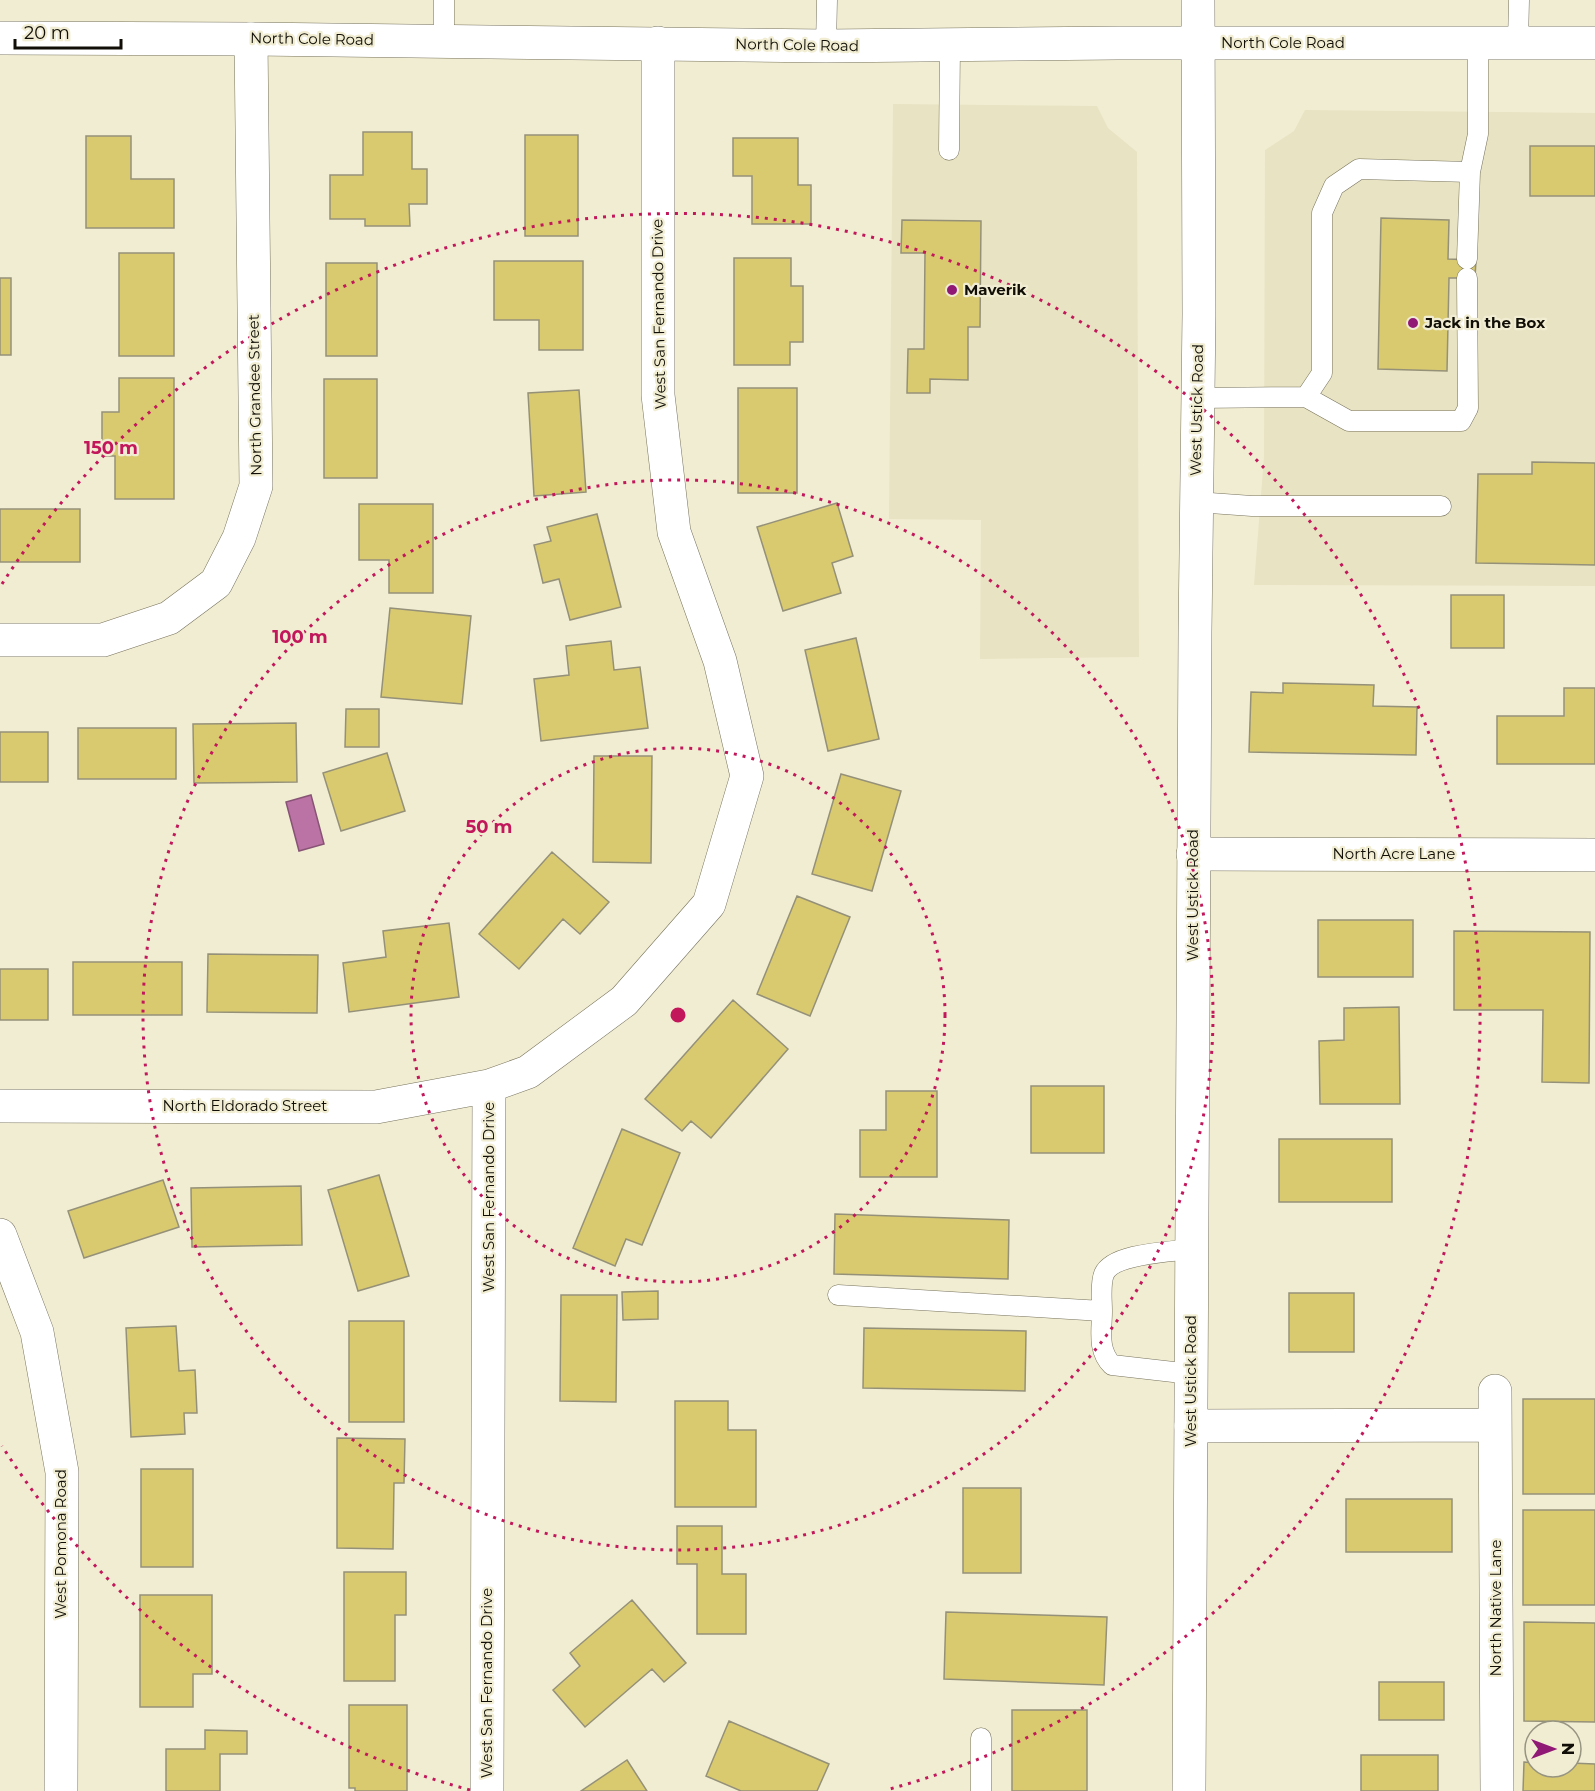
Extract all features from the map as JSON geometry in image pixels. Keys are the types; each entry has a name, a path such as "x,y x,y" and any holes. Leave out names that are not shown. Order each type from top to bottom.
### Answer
{"street":[{"name":"West Ustick Road","path":"1189,1791 1196,398 1199,314 1198,0"},
{"name":"North Cole Road","path":"0,38 826,46 1595,43"},
{"name":"North Grandee Street","path":"0,640 103,640 169,618 216,583 239,538 255,486 251,39"},
{"name":"West San Fernando Drive","path":"487,1791 489,1086 528,1072 624,1001 709,904 747,776 720,661 674,532 658,395 658,44"},
{"name":"North Acre Lane","path":"1194,854 1595,855"},
{"name":"North Eldorado Street","path":"0,1106 376,1107 489,1086"},
{"name":"West Pomona Road","path":"0,1235 37,1332 62,1472 61,1791"},
{"name":"North Native Lane","path":"1495,1391 1497,1791"},
{"path":"1191,1426 1495,1425"}],"lane":[{"path":"444,0 444,41"},
{"path":"826,46 827,0"},
{"path":"1518,44 1519,0"},
{"path":"1196,398 1306,397 1349,421 1461,421 1468,408 1467,268 1470,172 1478,134 1478,44"},
{"path":"949,150 950,46"},
{"path":"1306,397 1322,373 1322,213 1334,186 1359,169 1470,172"},
{"path":"1196,502 1252,506 1441,506"},
{"path":"1191,1374 1112,1365 1102,1350 1102,1311 1104,1274 1114,1263 1125,1258 1192,1249"},
{"path":"838,1295 1102,1311"},
{"path":"981,1738 981,1791"}],"shaded area":[{"path":"893,104 1097,106 1108,128 1137,152 1139,657 980,659 981,520 889,519"},
{"path":"1305,110 1595,113 1595,586 1254,585 1264,457 1265,150 1294,131"},
{"path":"311,795 324,844 299,851 286,802"}],"building":[{"path":"363,132 412,132 412,169 427,169 427,204 409,204 410,226 365,226 365,219 330,219 330,175 363,175"},
{"path":"525,135 578,135 578,236 525,236"},
{"path":"86,136 131,136 131,179 174,179 174,228 86,228"},
{"path":"733,138 798,138 798,185 811,185 811,224 752,224 752,176 733,176"},
{"path":"1530,146 1595,146 1595,196 1530,196"},
{"name":"Jack in the Box","path":"1381,218 1449,220 1448,259 1476,260 1475,278 1449,278 1447,371 1378,369"},
{"name":"Maverik","path":"902,220 981,221 980,327 968,327 968,380 930,379 930,393 907,393 908,349 924,349 925,253 901,253"},
{"path":"119,253 174,253 174,356 119,356"},
{"path":"734,258 791,258 791,286 803,286 803,342 790,342 790,365 734,365"},
{"path":"494,261 583,261 583,350 539,350 539,320 494,320"},
{"path":"326,263 377,263 377,356 326,356"},
{"path":"0,278 11,278 11,355 0,355"},
{"path":"119,378 174,378 174,499 115,499 115,456 102,456 102,412 119,412"},
{"path":"324,379 377,379 377,478 324,478"},
{"path":"738,388 797,388 797,493 738,493"},
{"path":"579,390 586,492 534,496 528,393"},
{"path":"1532,462 1595,463 1595,565 1476,563 1478,474 1532,474"},
{"path":"837,503 853,556 832,563 841,593 783,611 757,527"},
{"path":"359,504 433,504 433,593 389,593 389,560 359,560"},
{"path":"0,509 80,509 80,562 0,562"},
{"path":"597,514 621,607 570,620 559,579 543,583 534,545 551,541 547,527"},
{"path":"1451,595 1504,595 1504,648 1451,648"},
{"path":"390,608 471,616 462,704 381,697"},
{"path":"856,638 879,739 828,751 805,650"},
{"path":"611,641 614,670 640,667 648,728 541,741 534,679 569,675 566,646"},
{"path":"1283,683 1374,685 1373,706 1417,707 1416,755 1249,752 1251,692 1283,693"},
{"path":"1564,688 1595,688 1595,764 1497,764 1497,716 1564,716"},
{"path":"346,709 379,709 379,747 345,747"},
{"path":"296,723 297,782 194,783 193,724"},
{"path":"78,728 176,728 176,779 78,779"},
{"path":"0,732 48,732 48,782 0,782"},
{"path":"387,753 405,811 341,831 323,773"},
{"path":"594,756 652,756 651,863 593,862"},
{"path":"841,774 901,791 872,891 812,874"},
{"path":"552,852 609,902 580,934 563,919 519,969 479,934"},
{"path":"797,896 850,917 810,1016 757,994"},
{"path":"1318,920 1413,920 1413,977 1318,977"},
{"path":"449,923 459,997 349,1012 343,963 386,957 383,931"},
{"path":"1454,931 1590,932 1589,1083 1542,1082 1543,1010 1454,1010"},
{"path":"208,954 318,955 317,1013 207,1012"},
{"path":"73,962 182,962 182,1015 73,1015"},
{"path":"0,969 48,969 48,1020 0,1020"},
{"path":"733,1000 788,1049 711,1138 691,1121 682,1131 645,1099"},
{"path":"1399,1007 1400,1104 1320,1104 1319,1041 1344,1040 1344,1008"},
{"path":"1031,1086 1104,1086 1104,1153 1031,1153"},
{"path":"886,1091 937,1091 937,1177 860,1177 860,1130 886,1130"},
{"path":"622,1129 680,1153 642,1245 626,1239 615,1266 573,1248"},
{"path":"1279,1139 1392,1139 1392,1202 1279,1202"},
{"path":"379,1175 409,1276 358,1291 328,1190"},
{"path":"163,1180 179,1227 84,1258 68,1211"},
{"path":"301,1186 302,1245 192,1247 191,1188"},
{"path":"835,1214 1009,1220 1008,1279 834,1274"},
{"path":"658,1291 658,1319 623,1320 622,1292"},
{"path":"1289,1293 1354,1293 1354,1352 1289,1352"},
{"path":"561,1295 617,1295 616,1402 560,1401"},
{"path":"349,1321 404,1321 404,1422 349,1422"},
{"path":"176,1326 179,1371 195,1370 197,1413 184,1413 185,1434 131,1437 126,1328"},
{"path":"864,1328 1026,1331 1025,1391 863,1388"},
{"path":"1523,1399 1595,1399 1595,1494 1523,1494"},
{"path":"675,1401 728,1401 728,1430 756,1430 756,1507 675,1507"},
{"path":"337,1438 405,1439 404,1483 394,1483 393,1549 337,1548"},
{"path":"141,1469 193,1469 193,1567 141,1567"},
{"path":"963,1488 1021,1488 1021,1573 963,1573"},
{"path":"1346,1499 1452,1499 1452,1552 1346,1552"},
{"path":"1523,1510 1595,1510 1595,1605 1523,1605"},
{"path":"677,1526 722,1526 722,1574 746,1574 746,1634 697,1634 697,1564 677,1564"},
{"path":"344,1572 406,1572 406,1615 395,1615 395,1681 344,1681"},
{"path":"140,1595 212,1595 212,1674 193,1674 193,1707 140,1707"},
{"path":"632,1600 686,1663 664,1682 652,1669 585,1727 553,1690 580,1666 570,1653"},
{"path":"946,1612 1107,1617 1104,1685 944,1679"},
{"path":"1524,1622 1595,1623 1595,1722 1583,1722 1583,1719 1524,1719"},
{"path":"1379,1682 1444,1682 1444,1720 1379,1720"},
{"path":"349,1705 407,1705 407,1791 355,1791 355,1788 349,1788"},
{"path":"1012,1710 1087,1710 1087,1791 1012,1791"},
{"path":"729,1721 829,1764 817,1791 741,1791 706,1776"},
{"path":"205,1730 247,1731 247,1754 220,1754 220,1791 166,1791 166,1749 205,1749"},
{"path":"1361,1755 1438,1755 1438,1791 1361,1791"},
{"path":"627,1760 647,1791 581,1791"},
{"path":"1583,1764 1595,1764 1595,1791 1523,1791 1523,1779 1583,1779"}],"place":[{"name":"Maverik","path":"952,290"},
{"name":"Jack in the Box","path":"1413,323"}]}
